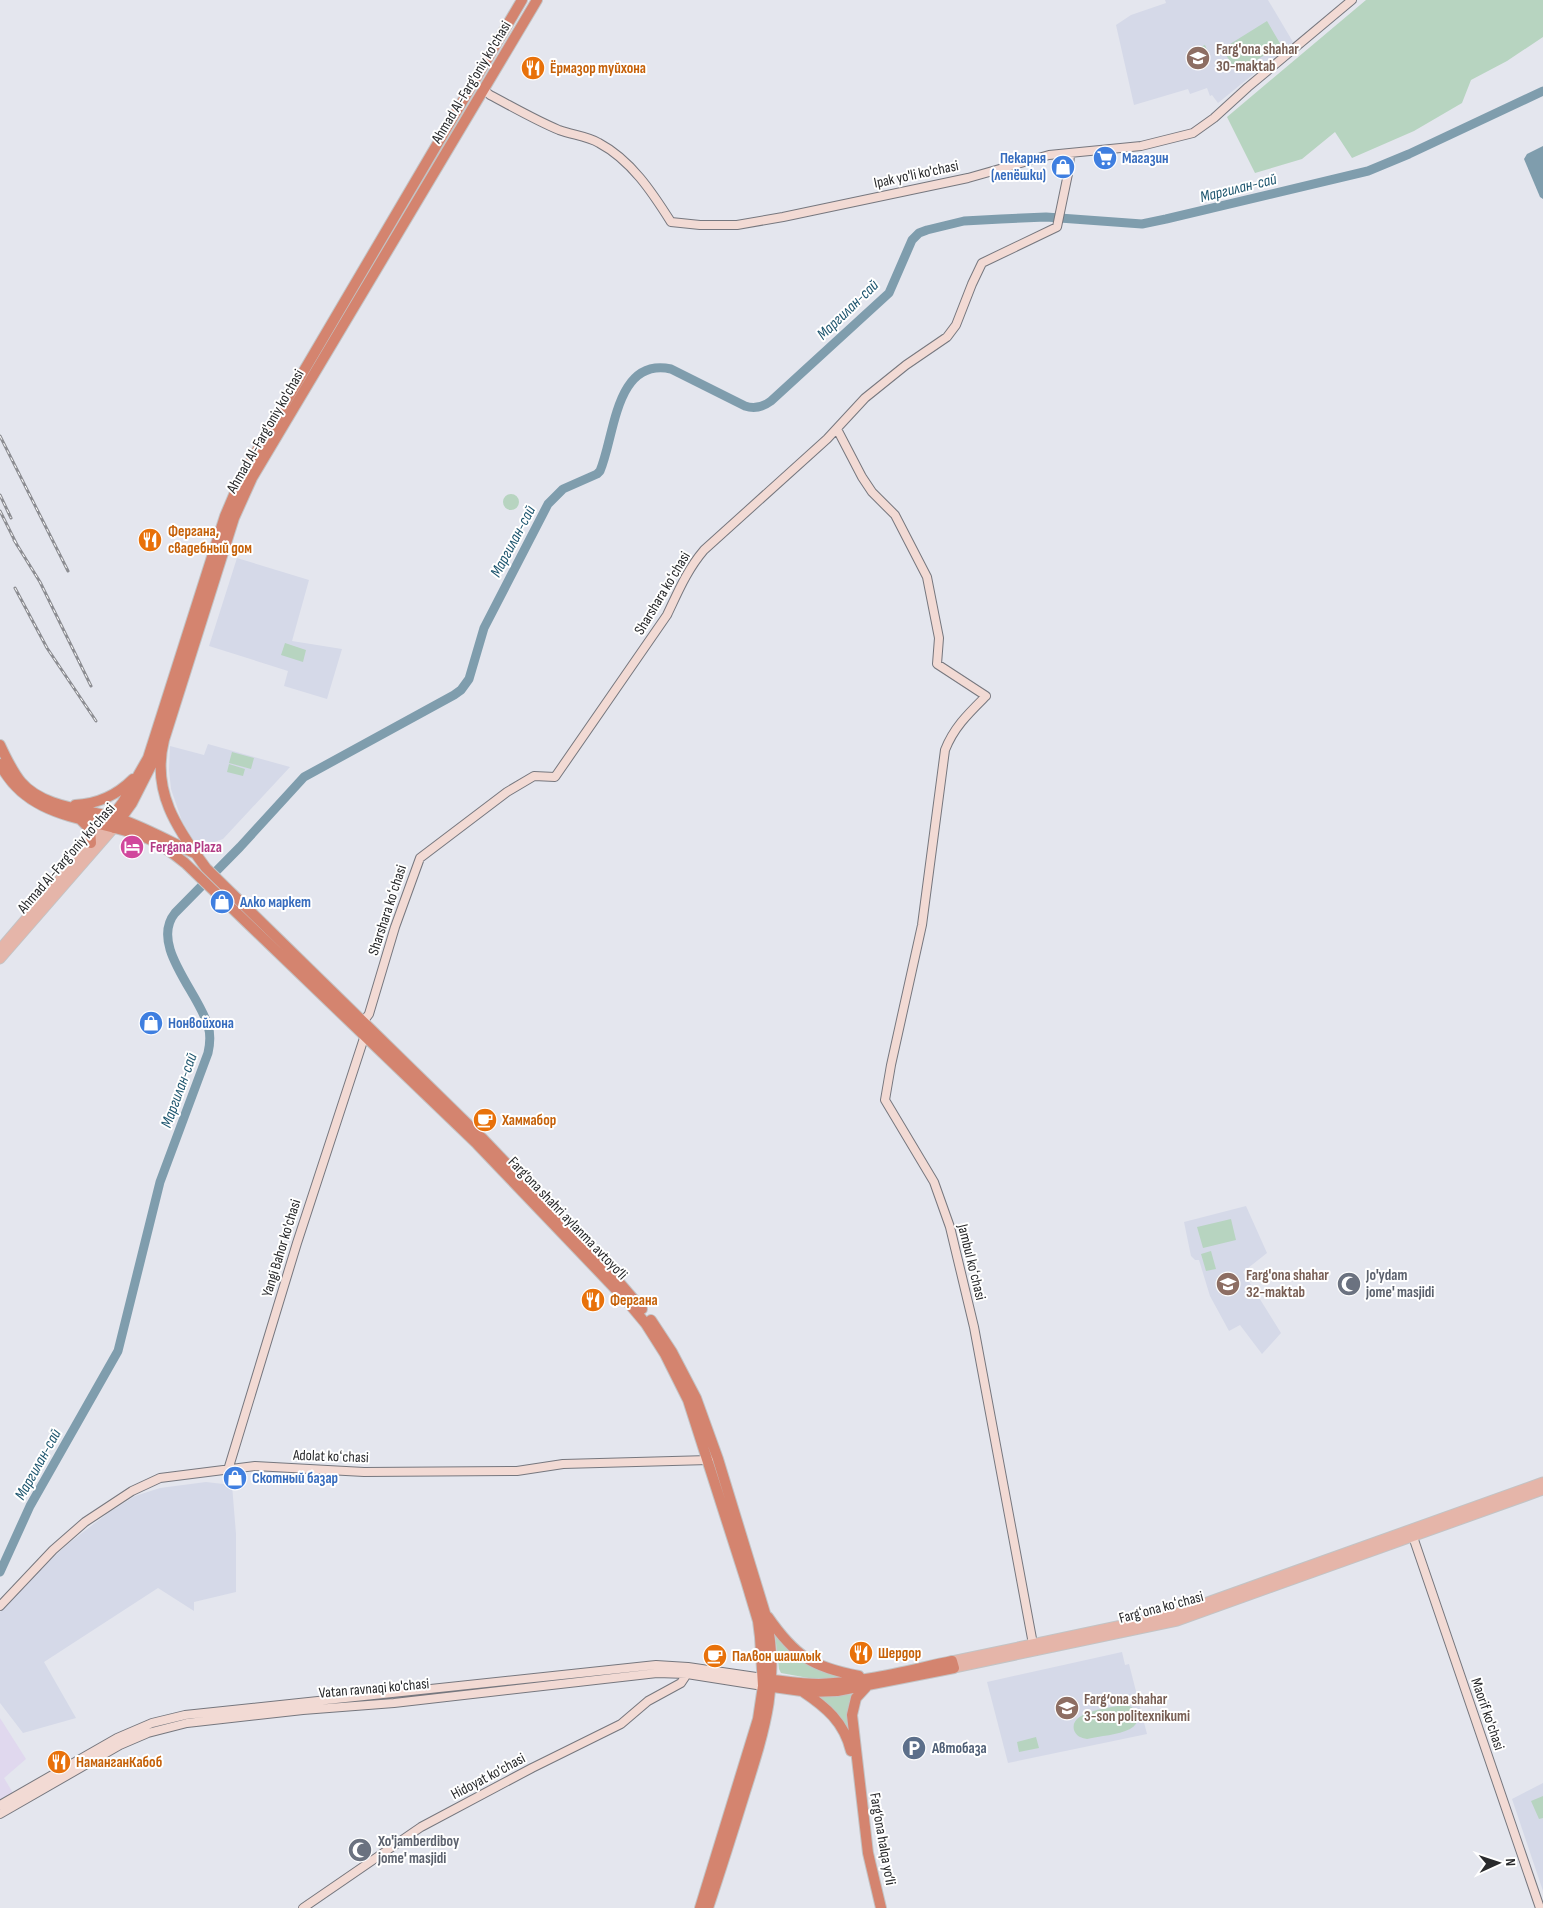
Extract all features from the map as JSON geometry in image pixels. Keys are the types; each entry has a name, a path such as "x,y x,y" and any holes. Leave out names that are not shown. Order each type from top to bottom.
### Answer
{"highway":[{"name":"Ahmad Al-Farg'oniy ko'chasi","path":"113,822 142,769 154,742 225,516 242,476 522,0"},
{"name":"Ahmad Al-Farg'oniy ko'chasi","path":"113,822 140,788 164,740 234,518 252,478 538,0"},
{"path":"472,85 484,90"},
{"path":"164,740 161,765 165,796 174,822 216,885"},
{"path":"0,745 11,767 22,783 41,796 113,822 162,846 197,874 216,885"},
{"path":"0,764 15,787 33,802 44,808 78,818 145,828 195,853"},
{"path":"62,805 102,800 127,785 142,769"},
{"path":"78,818 90,829 91,843"},
{"name":"Farg‘ona shahri aylanma avtoyo‘li","path":"216,885 363,1022 482,1138 646,1324 683,1386 709,1460 758,1621 767,1682"},
{"name":"Farg‘ona shahri aylanma avtoyo‘li","path":"216,885 365,1035 531,1195 631,1296 660,1333 685,1373 696,1398 715,1451 766,1613 770,1636 767,1682"},
{"path":"766,1613 790,1644 808,1660 828,1670 868,1682 859,1694 852,1710 858,1774"},
{"name":"Fargʻona koʻchasi","path":"767,1682 801,1691 828,1692 953,1665"},
{"path":"700,1908 755,1732 767,1682"},
{"path":"708,1908 763,1734 767,1682"},
{"name":"Fargʻona koʻchasi","path":"767,1682 818,1684 868,1682"},
{"path":"801,1691 819,1702 833,1716 849,1743 858,1774"},
{"name":"Farg‘ona halqa yo‘li","path":"858,1774 869,1862 881,1908"}],"main road":[{"name":"Ahmad Al-Farg'oniy ko'chasi","path":"0,955 91,843 113,822"},
{"name":"Ahmad Al-Farg'oniy ko'chasi","path":"0,955 113,822"},
{"name":"Fargʻona koʻchasi","path":"953,1665 1177,1621 1543,1482"},
{"name":"Fargʻona koʻchasi","path":"953,1665 1033,1644 1174,1614 1543,1490"}],"street":[{"name":"Ipak yo'li ko'chasi","path":"484,90 543,123 599,143 614,153 651,190 671,222 736,225 968,178 1049,154 1141,146 1193,133 1214,118 1352,0"},
{"name":"Sharshara koʻchasi","path":"363,1022 369,1014 395,927 420,858 507,792 534,776 555,778 667,615 692,565 721,534 801,464 865,398 906,365 937,345 952,332 982,263 1058,227 1069,169 1070,153"},
{"name":"Jambul koʻchasi","path":"837,429 862,477 872,492 894,515 927,577 939,638 937,664 986,696 960,722 950,738 946,750 917,956 891,1065 885,1100 934,1182 950,1227 974,1327 1033,1644"},
{"name":"Yangi Bahor ko'chasi","path":"228,1470 297,1243 365,1035"},
{"name":"Adolat koʻchasi","path":"0,1606 53,1550 85,1522 132,1491 160,1478 255,1466 364,1472 517,1471 563,1464 709,1460"},
{"name":"Maorif ko'chasi","path":"1412,1533 1540,1908"},
{"name":"Vatan ravnaqi ko'chasi","path":"0,1814 103,1754 148,1733 187,1723 318,1705 656,1665 688,1667 767,1682"},
{"name":"Vatan ravnaqi ko'chasi","path":"0,1805 99,1747 152,1723 185,1715 318,1705 394,1703 657,1673 688,1674 767,1682"},
{"name":"Hidoyat ko'chasi","path":"303,1908 421,1827 532,1768 621,1724 648,1701 681,1683 688,1674"}],"shaded area":[{"name":"Farg'ona shahar 30-maktab","path":"1165,0 1268,0 1293,42 1218,103 1212,95 1210,96 1207,88 1190,94 1188,89 1134,105 1116,25 1131,15 1166,3"},
{"path":"237,558 309,580 292,641 342,649 327,699 284,686 288,671 209,646"},
{"path":"208,744 290,767 223,839 212,843 202,840 196,844 182,821 171,789 169,770 170,746 204,755"},
{"name":"Farg'ona shahar 32-maktab","path":"1246,1206 1267,1253 1243,1272 1281,1333 1262,1354 1240,1325 1229,1331 1210,1296 1199,1260 1195,1260 1191,1256 1184,1222"},
{"path":"206,1482 232,1485 236,1534 236,1592 194,1602 194,1611 158,1588 44,1662 76,1718 23,1733 0,1703 0,1612 29,1579 69,1543 108,1513 135,1496 160,1488"},
{"name":"Farg‘ona shahar 3-son politexnikumi","path":"1122,1652 1125,1665 1129,1664 1147,1734 1008,1763 987,1682"},
{"path":"0,1718 26,1759 4,1778 13,1793 0,1802"},
{"path":"1543,1783 1543,1891 1512,1799"}],"green space":[{"path":"1366,0 1543,0 1543,37 1507,61 1471,80 1462,103 1414,131 1352,158 1335,132 1302,159 1255,173 1227,117"},
{"path":"1267,21 1281,45 1237,72 1222,49"},
{"path":"1205,45 1209,55 1192,62 1188,52"},
{"path":"508,494 514,494 519,499 517,508 508,510 503,505 503,499"},
{"path":"285,643 306,650 303,662 281,655"},
{"path":"232,752 254,758 251,769 229,763"},
{"path":"229,764 245,769 243,776 227,772"},
{"path":"1231,1219 1236,1240 1203,1248 1197,1227"},
{"path":"1211,1251 1216,1269 1206,1271 1201,1254"},
{"path":"775,1634 805,1662 822,1671 843,1677 843,1679 814,1679 781,1673"},
{"path":"854,1694 849,1714 851,1735 818,1696"},
{"path":"1123,1705 1132,1707 1137,1714 1137,1722 1130,1729 1087,1739 1075,1732 1074,1724 1084,1715 1100,1709"},
{"path":"1036,1737 1039,1748 1019,1752 1017,1742"},
{"path":"1543,1796 1543,1818 1539,1819 1531,1801"}],"water":[{"path":"1543,146 1543,199 1540,197 1524,159 1527,154"}],"waterway":[{"name":"Маргилан-сай","path":"0,1572 30,1506 118,1351 160,1182 208,1053 210,1040 208,1026 203,1013 178,969 168,940 169,926 175,913 240,847 304,777 461,690 469,679 484,628 548,504 563,489 600,471 620,402 628,387 638,375 652,369 671,369 745,406 762,406 771,401 889,293 912,240 919,233 964,221 1046,217 1142,224 1166,219 1368,171 1409,154 1543,91"}],"railway":[{"path":"0,436 68,571"},
{"path":"0,495 11,518"},
{"path":"0,511 17,545"},
{"path":"14,540 40,582 91,686"},
{"path":"15,588 47,648 96,721"}],"place":[{"name":"Farg'ona shahar 30-maktab","path":"1198,58"},
{"name":"Ёрмазор туйхона","path":"533,68"},
{"name":"Магазин","path":"1105,158"},
{"name":"Пекарня (лепёшки)","path":"1063,167"},
{"name":"Фергана, свадебный дом","path":"150,540"},
{"name":"Fergana Plaza","path":"132,847"},
{"name":"Алко маркет","path":"222,902"},
{"name":"Нонвойхона","path":"151,1023"},
{"name":"Хаммабор","path":"485,1120"},
{"name":"Farg'ona shahar 32-maktab","path":"1228,1284"},
{"name":"Jo'ydam jome' masjidi","path":"1349,1284"},
{"name":"Фергана","path":"593,1300"},
{"name":"Скотный базар","path":"235,1478"},
{"name":"Шердор","path":"861,1653"},
{"name":"Палвон шашлык","path":"715,1656"},
{"name":"Farg‘ona shahar 3-son politexnikumi","path":"1067,1708"},
{"name":"Автобаза","path":"914,1748"},
{"name":"НаманганКабоб","path":"59,1762"},
{"name":"Xo'jamberdiboy jome' masjidi","path":"360,1850"}]}
